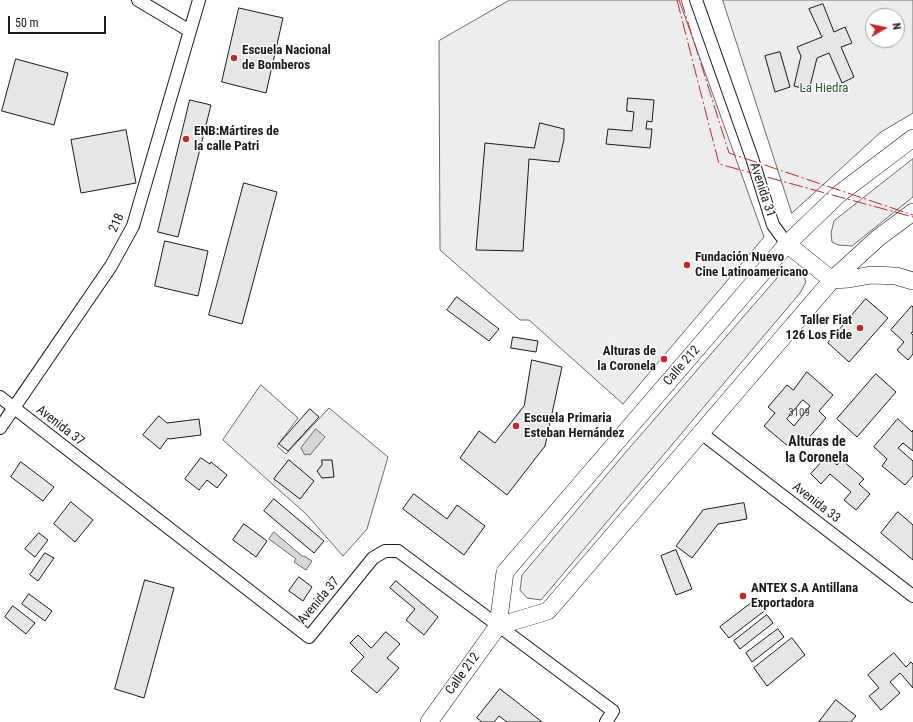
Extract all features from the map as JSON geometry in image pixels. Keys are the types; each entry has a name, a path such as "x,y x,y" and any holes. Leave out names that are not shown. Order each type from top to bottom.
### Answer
{"street":[{"path":"138,0 190,31"},
{"name":"218","path":"0,428 111,266 133,226 199,0"},
{"name":"Avenida 31","path":"696,0 752,158 773,225 787,244 832,280"},
{"name":"Calle 212","path":"429,722 498,626 505,572 787,244 839,194 913,138"},
{"path":"498,626 548,611 832,280 878,238 913,212"},
{"path":"832,280 871,275 896,276 913,281"},
{"name":"Avenida 37","path":"0,397 309,637 373,558 385,551 398,552 613,711 606,722"},
{"name":"Avenida 33","path":"701,433 913,596"}],"shaded area":[{"path":"510,0 679,0 764,237 623,404 529,320 520,320 440,250 439,41"},
{"name":"La Hiedra","path":"723,0 913,0 913,113 881,132 792,213"},
{"path":"913,159 913,197 852,246 838,245 832,242 831,233 834,221"},
{"path":"790,269 803,274 806,282 800,293 541,600 527,598 520,590 522,575 625,453 777,278"},
{"path":"261,385 298,418 277,446 286,454 329,408 388,457 367,529 343,556 306,514 223,440"},
{"path":"316,429 325,437 310,455 305,455 301,448"},
{"path":"274,532 302,556 312,561 306,570 294,562 296,559 269,539"}],"building":[{"path":"823,4 834,32 845,27 852,43 841,47 854,77 842,83 829,53 817,58 809,90 794,86 801,56 797,47 822,37 809,9"},
{"path":"239,8 283,18 266,93 222,82"},
{"path":"780,52 790,87 775,92 765,56"},
{"path":"16,59 68,73 54,125 2,111"},
{"path":"628,98 654,100 652,122 647,121 646,129 652,129 650,148 606,144 608,129 632,131 634,112 627,111"},
{"path":"190,100 211,105 178,237 158,232"},
{"path":"540,123 564,129 564,139 559,162 529,159 523,251 476,250 485,143 534,148"},
{"path":"126,130 136,183 81,193 71,140"},
{"path":"244,183 277,192 242,324 209,315"},
{"path":"165,241 208,251 198,296 155,286"},
{"path":"457,297 499,329 489,341 447,310"},
{"path":"866,299 888,318 849,362 828,343"},
{"path":"912,306 913,332 911,333 913,335 913,354 908,360 897,350 904,342 891,330"},
{"path":"513,337 538,341 536,352 511,348"},
{"path":"532,360 562,367 545,446 507,495 460,458 479,431 495,443 524,406"},
{"path":"807,372 833,395 819,411 826,418 807,440 800,434 789,447 764,426 775,413 768,407 787,385 793,390","holes":["803,400 810,406 794,426 787,419"]},
{"path":"876,374 896,392 857,437 837,419"},
{"path":"310,409 319,417 288,451 279,444"},
{"path":"159,416 167,423 199,419 201,435 168,438 160,449 143,435"},
{"path":"898,419 912,432 913,430 913,451 903,443 898,448 913,461 913,476 905,485 882,466 887,459 874,447"},
{"path":"827,456 837,465 842,460 864,479 859,484 870,494 856,510 844,500 851,492 830,474 821,484 811,474"},
{"path":"201,458 210,464 211,462 227,475 217,488 207,480 199,490 185,479"},
{"path":"289,460 314,481 300,499 274,479"},
{"path":"322,460 332,460 334,477 322,478 317,471 322,465"},
{"path":"21,462 54,487 43,501 11,477"},
{"path":"414,494 447,519 457,505 485,526 464,555 403,509"},
{"path":"274,499 324,541 314,553 264,511"},
{"path":"71,502 93,520 75,542 54,524"},
{"path":"744,503 747,519 718,524 692,558 676,546 703,510"},
{"path":"898,512 913,525 913,560 881,533"},
{"path":"244,524 267,541 256,557 233,540"},
{"path":"39,533 48,540 35,557 25,549"},
{"path":"676,550 692,589 676,595 661,556"},
{"path":"45,553 54,558 38,581 30,575"},
{"path":"299,577 312,587 303,601 289,591"},
{"path":"145,580 174,588 144,698 115,689"},
{"path":"396,581 438,617 424,635 406,620 415,609 390,588"},
{"path":"29,594 52,611 45,621 22,604"},
{"path":"758,598 767,609 729,638 720,627"},
{"path":"13,606 35,623 26,634 5,617"},
{"path":"767,615 773,623 740,649 734,641"},
{"path":"778,629 784,637 752,662 746,653"},
{"path":"386,632 400,644 387,658 399,668 377,693 351,671 364,657 350,643 358,635 371,648"},
{"path":"792,638 805,655 767,686 754,668"},
{"path":"894,653 906,667 911,662 913,664 913,688 900,673 890,682 900,693 881,710 869,696 879,688 868,675"},
{"path":"500,689 542,722 507,722 499,716 494,722 482,722 477,718"},
{"path":"836,700 856,716 851,722 819,722"}],"power":[{"path":"677,0 719,164 913,217"},
{"path":"681,0 729,153 913,215"}],"place":[{"name":"Escuela Nacional de Bomberos","path":"234,58"},
{"name":"ENB:Mártires de la calle Patri","path":"186,139"},
{"name":"Fundación Nuevo Cine Latinoamericano","path":"687,265"},
{"name":"Taller Fiat 126 Los Fide","path":"860,328"},
{"name":"Alturas de la Coronela","path":"664,359"},
{"name":"Escuela Primaria Esteban Hernández","path":"516,426"},
{"name":"ANTEX S.A Antillana Exportadora","path":"743,596"}],"district":[{"name":"Alturas de la Coronela","path":"817,450"}]}
